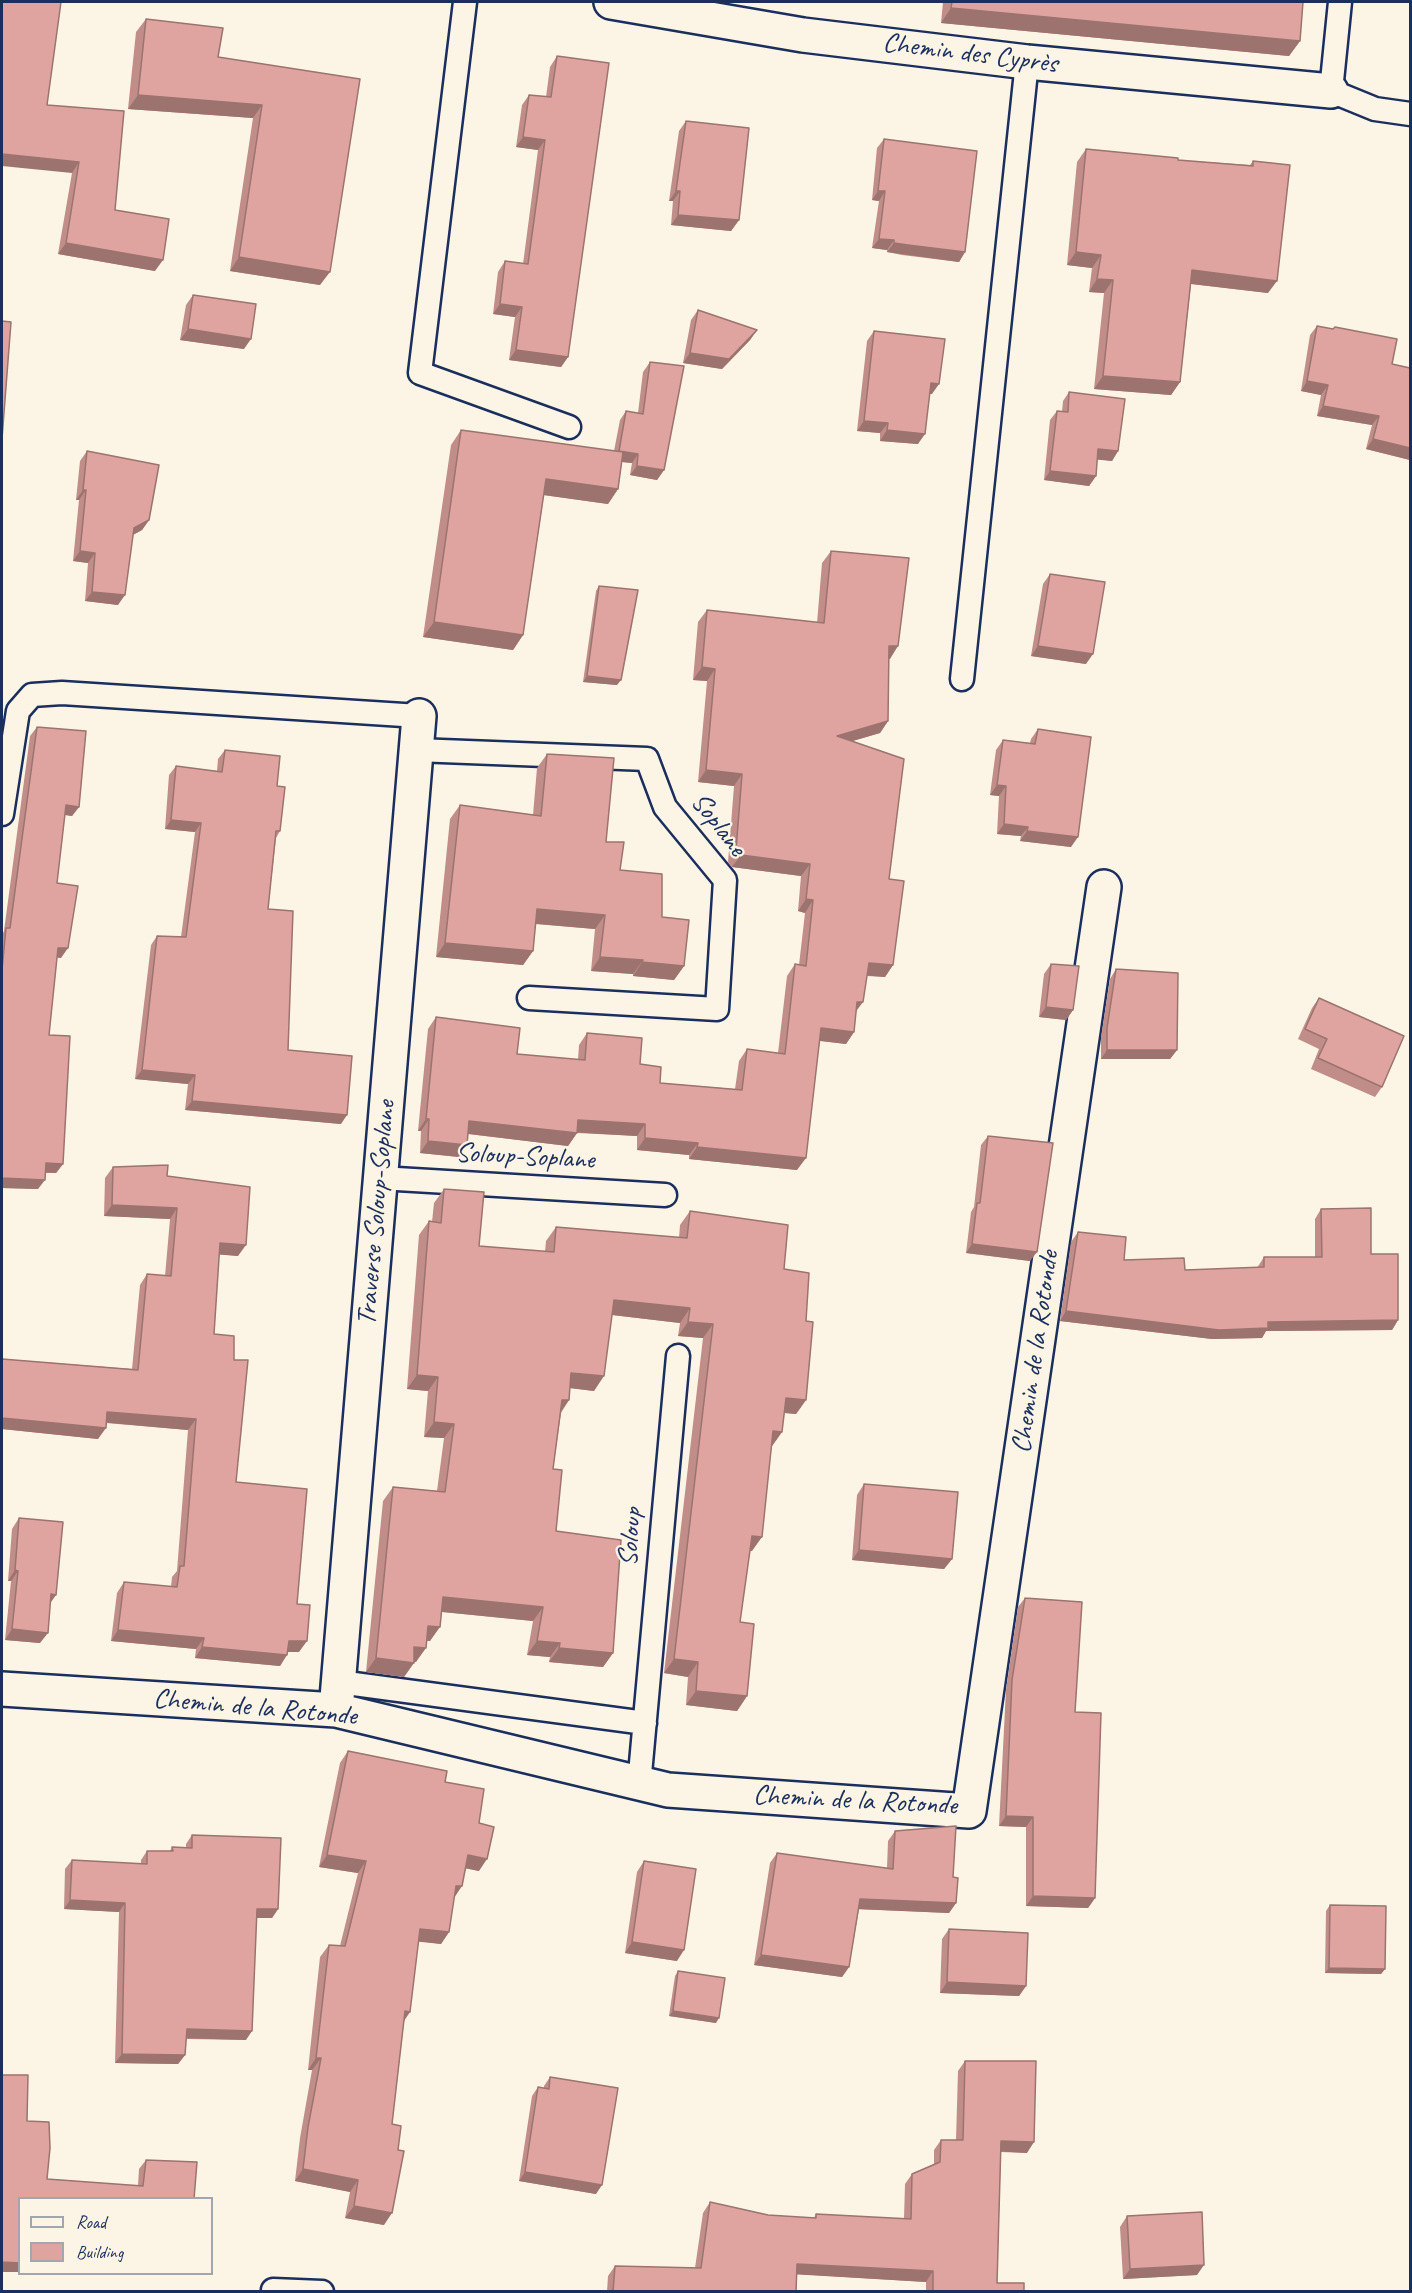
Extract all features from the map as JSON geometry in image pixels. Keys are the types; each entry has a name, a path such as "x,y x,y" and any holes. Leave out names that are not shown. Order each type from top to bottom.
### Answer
{"street":[{"name":"Chemin des Cyprès","path":"611,2 803,34 1027,62 1331,91"},
{"name":"Traverse Soloup-Soplane","path":"337,1696 419,716"},
{"name":"Chemin de la Rotonde","path":"2,1689 337,1696 639,1785 668,1790 969,1811 1104,887"}],"lane":[{"path":"465,2 420,373 569,427"},
{"path":"1340,2 1331,91 1375,109 1410,114"},
{"path":"962,679 1027,62"},
{"path":"2,814 18,711 32,695 62,693 419,716"},
{"name":"Soplane","path":"416,750 647,759 666,807 724,880 717,1009 529,998"},
{"name":"Soloup-Soplane","path":"380,1178 665,1195"},
{"name":"Soloup","path":"639,1785 678,1356"},
{"path":"337,1696 645,1723"},
{"path":"273,2290 322,2292"}],"building":[{"path":"2,2 61,2 47,105 124,111 115,210 169,219 163,260 66,243 79,162 2,154"},
{"path":"952,2 1303,2 1300,41 951,8"},
{"path":"146,19 223,28 218,57 360,79 330,272 239,257 262,105 138,95"},
{"path":"557,56 609,63 568,357 516,350 522,307 500,304 505,261 528,264 545,140 523,137 529,95 551,97"},
{"path":"686,121 749,128 739,220 678,215 680,191 676,191"},
{"path":"884,139 977,151 965,252 879,239 885,191 878,191"},
{"path":"1086,149 1253,166 1253,161 1290,165 1277,281 1192,270 1180,382 1103,376 1113,280 1097,279 1101,255 1076,252"},
{"path":"193,295 256,304 251,339 188,329"},
{"path":"698,310 757,330 729,359 690,353"},
{"path":"2,321 11,322 2,439"},
{"path":"1317,326 1333,329 1335,327 1397,339 1392,364 1410,368 1410,448 1373,439 1379,416 1323,406 1328,385 1307,381"},
{"path":"874,331 945,339 939,384 931,383 925,434 887,430 888,423 864,421"},
{"path":"650,362 684,366 664,470 637,466 638,454 619,451 626,411 643,414"},
{"path":"1069,392 1125,399 1118,451 1098,449 1096,476 1050,471 1057,411 1068,412"},
{"path":"461,430 623,452 618,489 546,479 523,635 434,622"},
{"path":"87,451 159,465 149,520 134,528 125,595 92,592 95,553 80,551"},
{"path":"831,551 909,558 898,646 889,646 888,721 837,736 904,759 889,879 904,881 893,965 869,963 863,1002 857,1002 854,1032 821,1028 806,1158 697,1147 698,1143 645,1138 645,1124 578,1120 577,1133 469,1121 467,1145 428,1141 429,1119 426,1119 436,1017 520,1028 517,1054 585,1060 587,1033 642,1038 640,1064 661,1067 660,1083 742,1090 747,1049 785,1054 795,964 806,966 813,900 806,899 810,864 741,855 736,850 742,774 706,770 715,669 702,667 707,610 824,623"},
{"path":"1050,574 1105,582 1093,654 1038,646"},
{"path":"599,586 638,590 621,680 587,676"},
{"path":"37,727 86,731 79,807 66,805 57,883 78,886 68,948 58,948 49,1035 70,1036 63,1164 46,1163 45,1180 2,1178 2,970 6,928 10,928"},
{"path":"1038,729 1091,737 1078,837 1027,831 1028,827 1004,824 1006,786 997,785 1003,740 1035,744"},
{"path":"225,750 280,756 277,786 285,787 280,831 276,831 268,909 293,911 288,1050 352,1056 347,1115 192,1101 195,1075 142,1070 157,936 186,937 201,823 171,820 176,766 222,772"},
{"path":"547,754 614,758 606,842 624,842 620,870 662,874 662,917 689,920 684,966 600,957 605,915 537,909 533,951 445,943 460,805 541,816"},
{"path":"1051,964 1079,966 1073,1010 1046,1007"},
{"path":"1116,969 1178,973 1177,1050 1107,1050 1107,1028"},
{"path":"1319,998 1404,1036 1382,1087 1318,1058 1327,1039 1305,1029"},
{"path":"988,1136 1053,1143 1037,1252 972,1244 977,1203 980,1203"},
{"path":"168,1165 167,1176 250,1187 246,1245 220,1243 214,1334 234,1336 234,1360 248,1360 236,1482 307,1489 297,1604 310,1605 307,1641 289,1641 287,1655 202,1647 204,1638 118,1630 124,1582 177,1587 180,1566 184,1566 196,1419 107,1412 106,1428 2,1418 2,1359 138,1370 147,1274 171,1276 177,1208 112,1205 113,1167"},
{"path":"444,1189 484,1192 479,1246 554,1252 556,1227 687,1238 690,1211 788,1225 784,1269 809,1273 806,1321 813,1322 806,1400 786,1398 782,1432 773,1431 762,1537 752,1536 740,1622 754,1624 747,1696 696,1691 698,1662 674,1659 713,1324 688,1322 690,1308 614,1300 604,1376 571,1373 569,1400 562,1400 553,1469 562,1470 556,1531 621,1540 613,1653 559,1648 560,1643 537,1641 543,1607 443,1597 440,1627 428,1626 426,1648 414,1647 414,1663 376,1658 393,1487 445,1492 454,1424 434,1422 438,1377 417,1375 429,1221 441,1223"},
{"path":"1371,1208 1371,1254 1398,1254 1398,1320 1268,1322 1268,1328 1219,1330 1066,1311 1078,1232 1126,1237 1124,1260 1184,1258 1185,1270 1264,1267 1264,1257 1322,1257 1321,1209"},
{"path":"864,1484 958,1492 952,1559 859,1550"},
{"path":"19,1518 63,1522 56,1595 51,1594 48,1633 12,1629 18,1571 15,1570"},
{"path":"1025,1598 1082,1602 1075,1712 1101,1713 1095,1898 1033,1896 1033,1817 1006,1816 1012,1680"},
{"path":"348,1751 447,1771 445,1782 484,1789 479,1823 494,1827 487,1859 468,1855 462,1886 456,1886 449,1932 420,1929 410,2012 405,2011 392,2124 401,2126 398,2150 404,2151 392,2213 354,2206 358,2180 303,2169 321,2058 316,2058 329,1945 345,1946 366,1861 327,1855"},
{"path":"956,1826 953,1877 958,1878 956,1903 860,1899 849,1967 761,1955 777,1853 893,1869 895,1831"},
{"path":"192,1835 281,1838 278,1909 257,1909 252,2031 187,2029 185,2055 122,2054 125,1903 70,1900 72,1860 147,1864 147,1851 173,1851 172,1847 192,1848"},
{"path":"644,1861 696,1869 684,1950 632,1942"},
{"path":"1330,1905 1386,1906 1385,1969 1329,1968"},
{"path":"949,1929 1028,1933 1026,1986 947,1982"},
{"path":"678,1971 725,1978 719,2018 673,2011"},
{"path":"965,2061 1036,2061 1034,2142 1001,2141 997,2283 1024,2283 1024,2292 933,2292 933,2271 797,2264 796,2292 613,2292 615,2266 701,2268 710,2202 768,2215 816,2218 816,2214 911,2219 912,2174 940,2162 941,2140 963,2140"},
{"path":"2,2075 28,2075 27,2121 49,2122 50,2148 47,2179 143,2186 146,2160 197,2162 194,2197 18,2197 18,2263 2,2262"},
{"path":"550,2077 618,2088 602,2185 525,2172 538,2087 549,2089"},
{"path":"1202,2212 1204,2265 1130,2269 1127,2216"}]}
